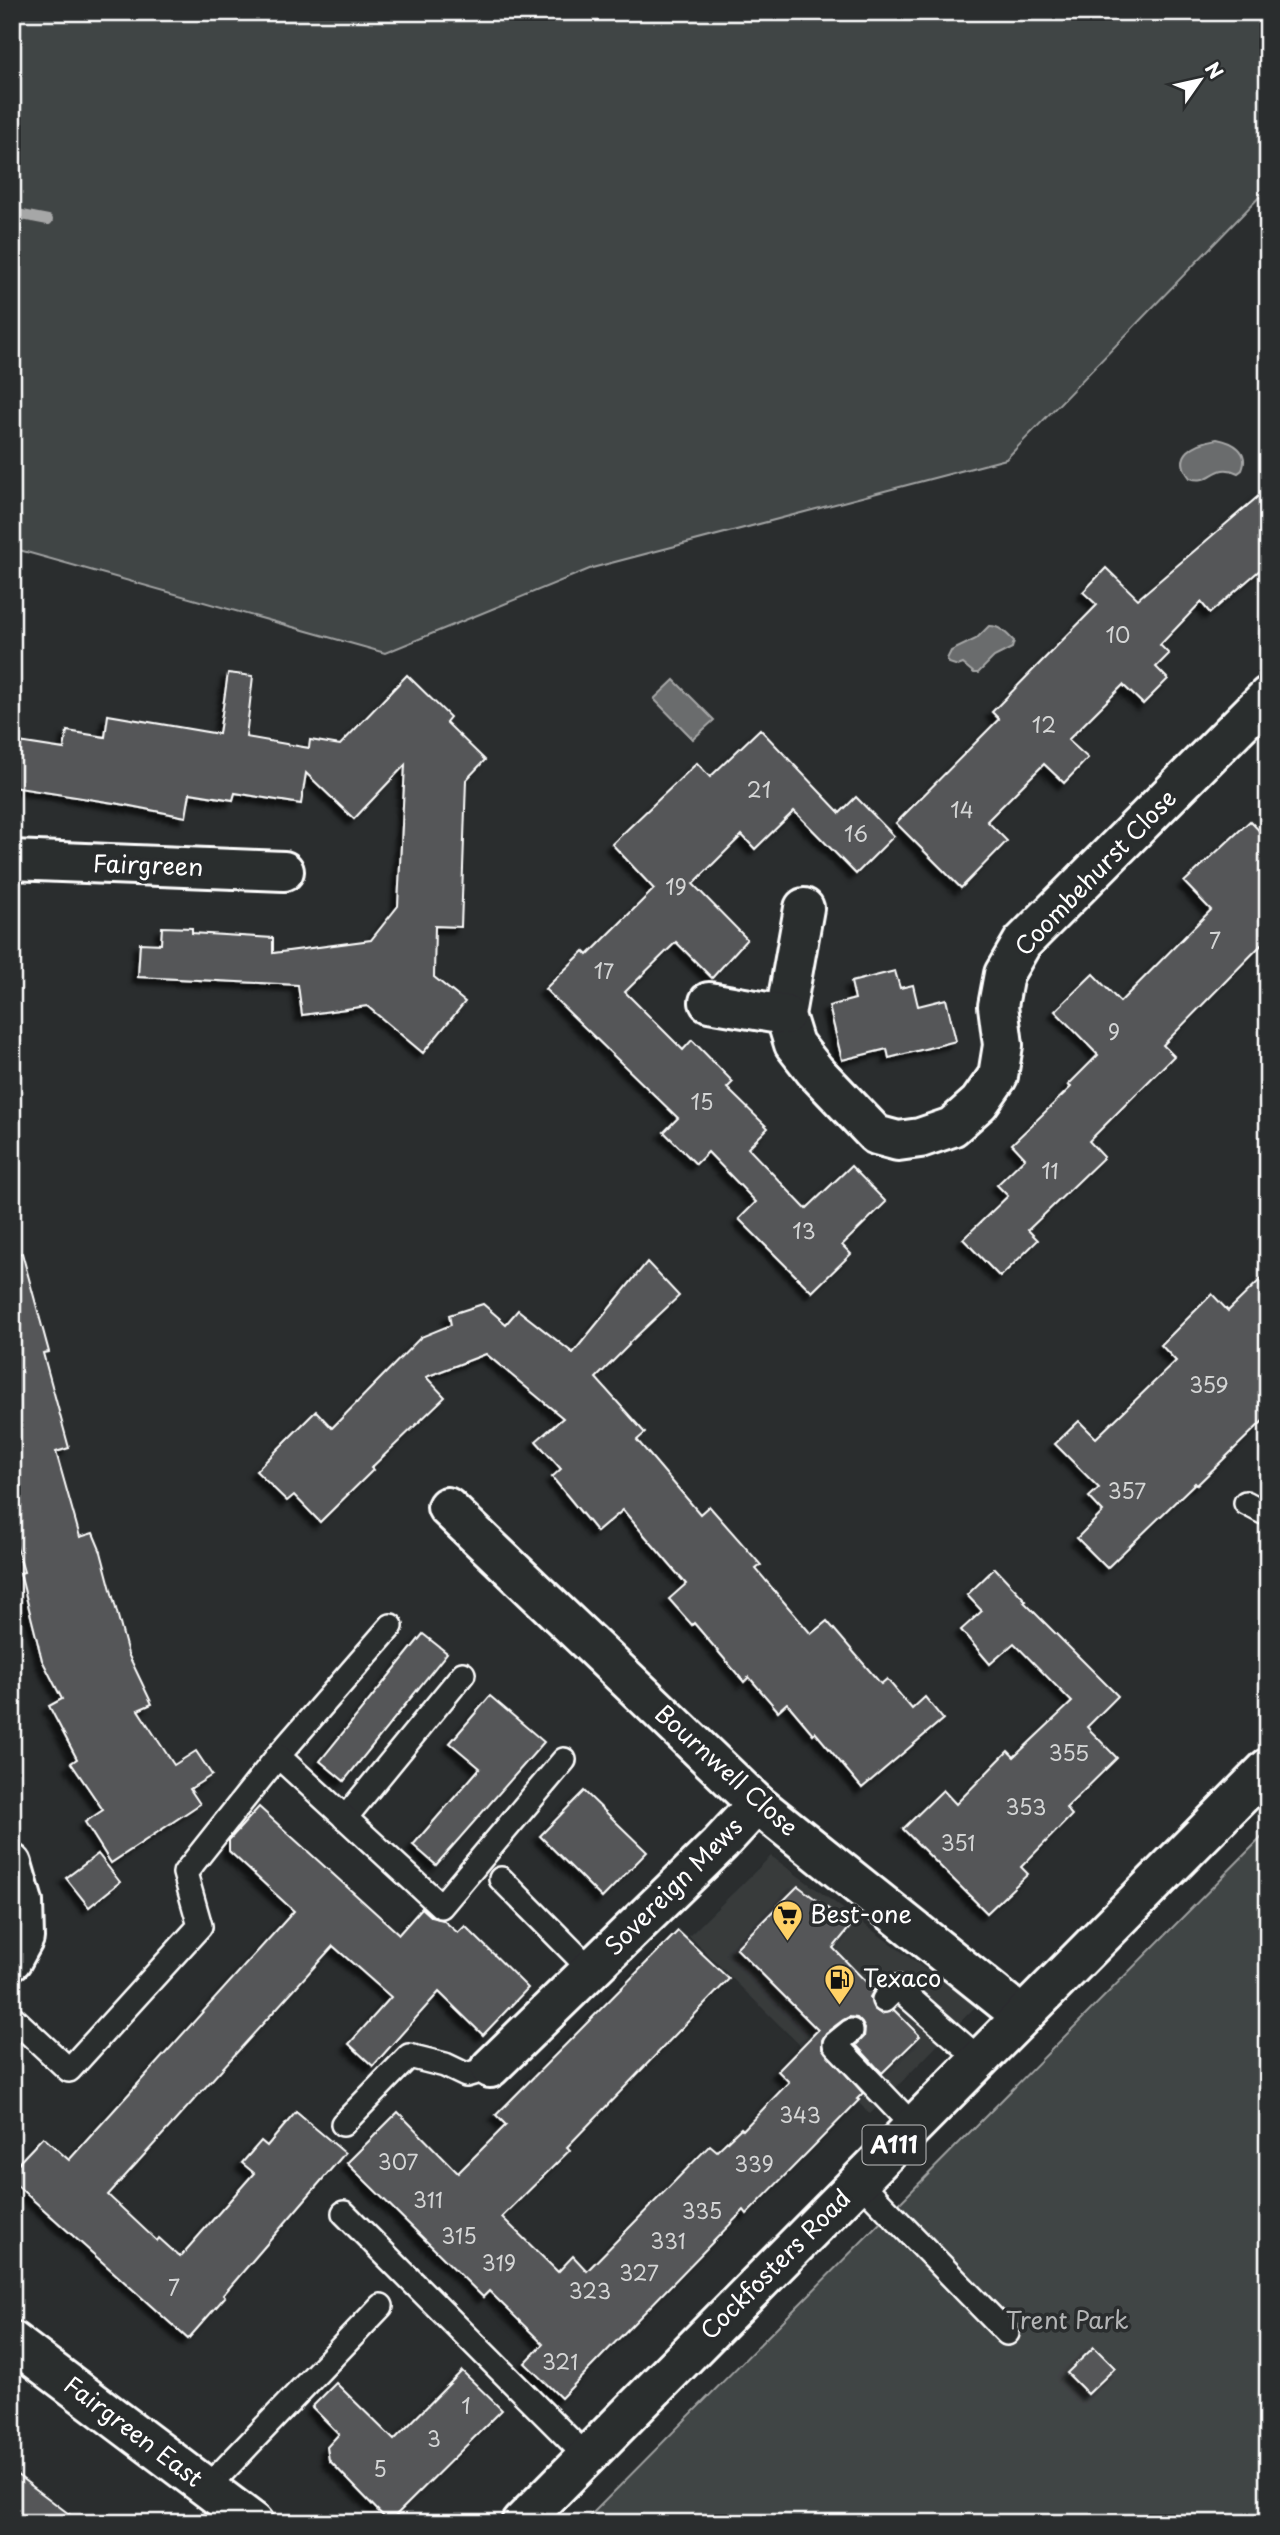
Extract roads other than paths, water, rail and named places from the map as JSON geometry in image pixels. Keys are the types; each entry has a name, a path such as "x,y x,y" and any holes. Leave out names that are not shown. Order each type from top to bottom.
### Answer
{"street":[{"name":"Coombehurst Close","path":"785,1015 794,1044 815,1071 876,1135 898,1141 920,1138 952,1127 979,1103 998,1076 1003,1045 998,1006 1004,974 1022,943 1268,696"},
{"name":"Fairgreen","path":"12,860 284,871"},
{"path":"709,1002 785,1015 804,908"},
{"name":"Bournwell Close","path":"447,1507 757,1804 1022,2016"},
{"name":"Cockfosters Road","path":"521,2523 1268,1768"},
{"name":"Sovereign Mews","path":"490,2068 720,1844 757,1804"},
{"path":"12,1864 23,1902 24,1938 12,1960"},
{"name":"Fairgreen East","path":"12,2341 254,2523"}],"lane":[{"path":"1246,1503 1263,1512 1268,1511"},
{"path":"12,2017 69,2070 200,1926 186,1873 278,1756 391,1626"},
{"path":"345,1818 463,1674"},
{"path":"278,1756 441,1906 564,1760"},
{"name":"Sovereign Mews","path":"501,1880 590,1969"},
{"path":"884,2000 897,1987 979,2059"},
{"path":"851,2031 835,2044 913,2126"},
{"name":"Sovereign Mews","path":"343,2124 409,2056 445,2065 466,2075 490,2068"},
{"path":"859,2182 1007,2333"},
{"path":"344,2213 587,2457"},
{"path":"207,2488 381,2306"}],"waterway":[{"path":"12,213 48,220"}],"place":[{"name":"Best-one","path":"787,1942"},
{"name":"Texaco","path":"840,2006"}],"park label":[{"name":"Trent Park","path":"1067,2321"}]}
